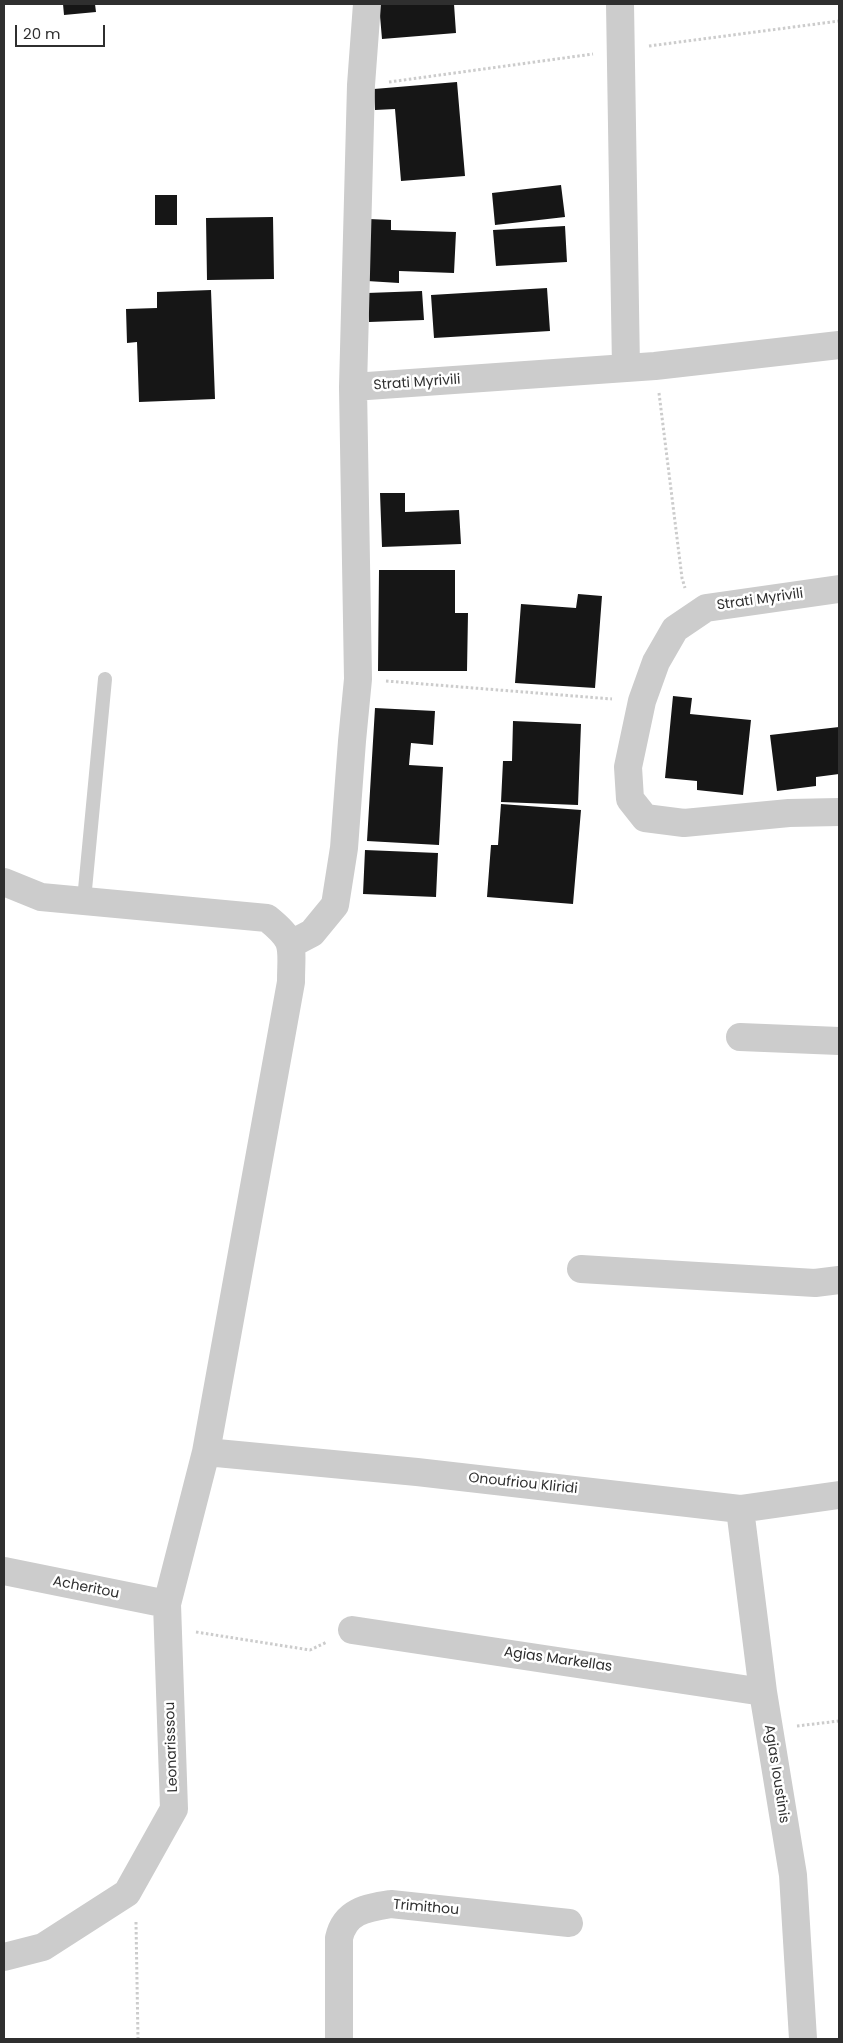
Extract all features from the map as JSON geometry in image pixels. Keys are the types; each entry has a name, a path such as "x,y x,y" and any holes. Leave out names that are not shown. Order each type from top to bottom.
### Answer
{"street":[{"path":"4,882 41,896 267,918 285,932 291,944 312,933 335,905 344,848 358,679 354,387 361,85 367,4"},
{"path":"620,4 626,368"},
{"name":"Strati Myrivili","path":"354,387 655,366 839,345"},
{"name":"Strati Myrivili","path":"839,589 706,608 674,629 656,662 642,701 628,767 630,799 645,818 684,823 789,813 839,812"},
{"name":"Leonarisssou","path":"4,1958 43,1947 127,1894 174,1809 168,1616 206,1452 291,982 291,944"},
{"path":"740,1037 839,1041"},
{"path":"581,1269 815,1283 839,1280"},
{"name":"Onoufriou Kliridi","path":"206,1452 417,1472 740,1509 839,1495"},
{"name":"Agias Ioustinis","path":"740,1509 763,1692 793,1875 804,2039"},
{"name":"Acheritou","path":"4,1571 168,1616"},
{"name":"Agias Markellas","path":"352,1630 763,1692"},
{"name":"Trimithou","path":"339,2039 339,1938 342,1925 354,1913 372,1907 391,1904 569,1924"}],"lane":[{"path":"84,900 105,679"}],"path":[{"path":"361,85 839,22"},
{"path":"655,366 682,578 694,616"},
{"path":"358,679 642,701"},
{"path":"168,1616 310,1650 352,1630"},
{"path":"769,1729 839,1721"},
{"path":"134,1881 138,2039"}],"building":[{"path":"63,4 95,4 96,12 64,15"},
{"path":"379,4 454,4 456,33 382,39"},
{"path":"457,82 465,176 401,181 395,109 375,110 374,89"},
{"path":"561,185 565,217 495,225 492,193"},
{"path":"155,195 177,195 177,225 155,225"},
{"path":"273,217 274,279 207,280 206,218"},
{"path":"369,219 391,220 391,230 456,232 454,273 399,271 399,283 367,281"},
{"path":"565,226 567,262 496,266 493,230"},
{"path":"547,288 550,331 434,338 431,295"},
{"path":"211,290 215,399 139,402 137,342 127,343 126,309 157,308 157,292"},
{"path":"422,291 424,320 369,322 367,293"},
{"path":"380,493 405,493 405,512 459,510 461,544 382,547"},
{"path":"379,570 455,570 455,613 468,613 467,671 378,671"},
{"path":"578,594 602,596 595,688 515,683 521,604 576,608"},
{"path":"673,696 692,698 690,714 751,720 743,795 697,790 697,781 665,778"},
{"path":"375,708 435,711 433,745 411,743 409,765 443,767 439,845 367,841"},
{"path":"513,721 581,724 578,805 501,802 503,761 512,761"},
{"path":"839,727 839,774 816,777 816,786 777,791 770,735"},
{"path":"501,804 581,810 573,904 487,897 491,845 498,845"},
{"path":"365,850 438,853 436,897 363,894"}]}
